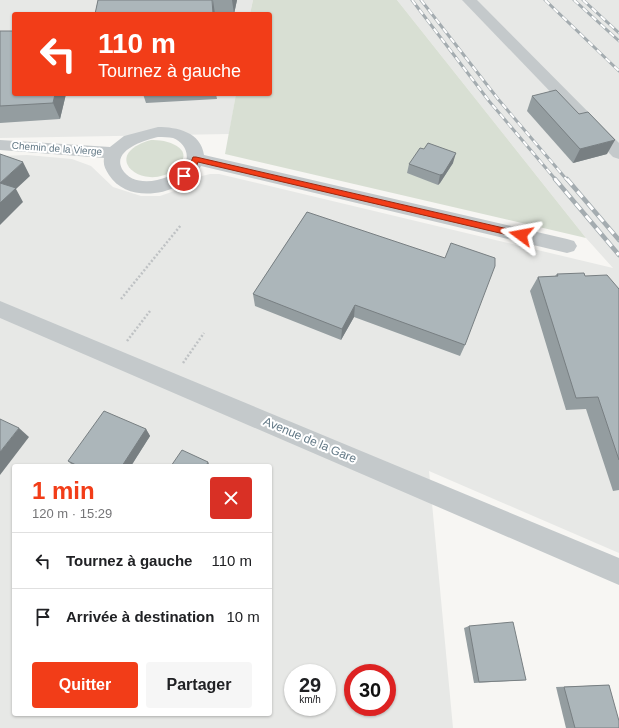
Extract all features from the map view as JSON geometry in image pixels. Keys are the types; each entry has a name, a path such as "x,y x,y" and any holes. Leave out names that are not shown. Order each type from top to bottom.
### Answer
{"street":[{"path":"469,0 619,153"},
{"name":"Chemin de la Vierge","path":"145,133 171,133 182,136 191,142 195,150 196,159 188,179 158,187 143,187 130,184 110,175 115,153 122,144 145,133"},
{"name":"Chemin de la Vierge","path":"0,145 115,153"},
{"path":"196,159 567,246"},
{"name":"Avenue de la Gare","path":"0,309 619,572"}],"path":[{"path":"121,299 181,225"},
{"path":"127,341 150,311"},
{"path":"182,364 204,332"}],"shaded area":[{"path":"0,0 253,0 250,12 12,12 12,96 236,96 229,134 0,138"},
{"path":"253,0 397,0 586,238 225,154 236,96 272,96 272,12 250,12"},
{"path":"397,0 619,0 619,553 429,471 453,728 0,728 0,156 27,155 72,159 91,166 113,187 141,196 160,196 183,188 202,176 219,174 613,268 586,238"},
{"path":"151,140 166,141 178,147 182,151 183,156 181,162 175,169 163,176 151,177 140,175 131,170 127,162 128,154 135,147"}],"building":[{"path":"98,0 212,0 213,12 95,12"},
{"path":"0,31 12,31 12,96 55,96 53,103 0,106"},
{"path":"556,90 579,114 588,112 615,140 580,149 532,96"},
{"path":"428,143 456,153 443,174 440,175 409,164 420,148 424,149"},
{"path":"0,154 23,162 0,183"},
{"path":"0,183 16,188 0,203"},
{"path":"307,212 445,258 451,243 495,258 495,266 465,345 355,305 342,329 253,294"},
{"path":"584,273 585,276 607,275 619,289 619,460 598,397 576,398 538,277 558,276 557,274"},
{"path":"104,411 146,429 123,464 74,464 68,461"},
{"path":"0,419 19,428 0,452"},
{"path":"182,450 208,462 207,464 172,464"},
{"path":"513,622 526,680 479,682 469,626"},
{"path":"609,685 619,721 619,728 575,728 564,687"}],"railway":[{"path":"412,0 489,101 556,180"},
{"path":"421,0 498,99 567,180"},
{"path":"545,0 619,71"},
{"path":"574,0 619,41"},
{"path":"583,0 619,33"},
{"path":"555,179 619,255"},
{"path":"567,179 619,240"}],"route":[{"path":"184,176 192,168 196,159 521,235"}]}
